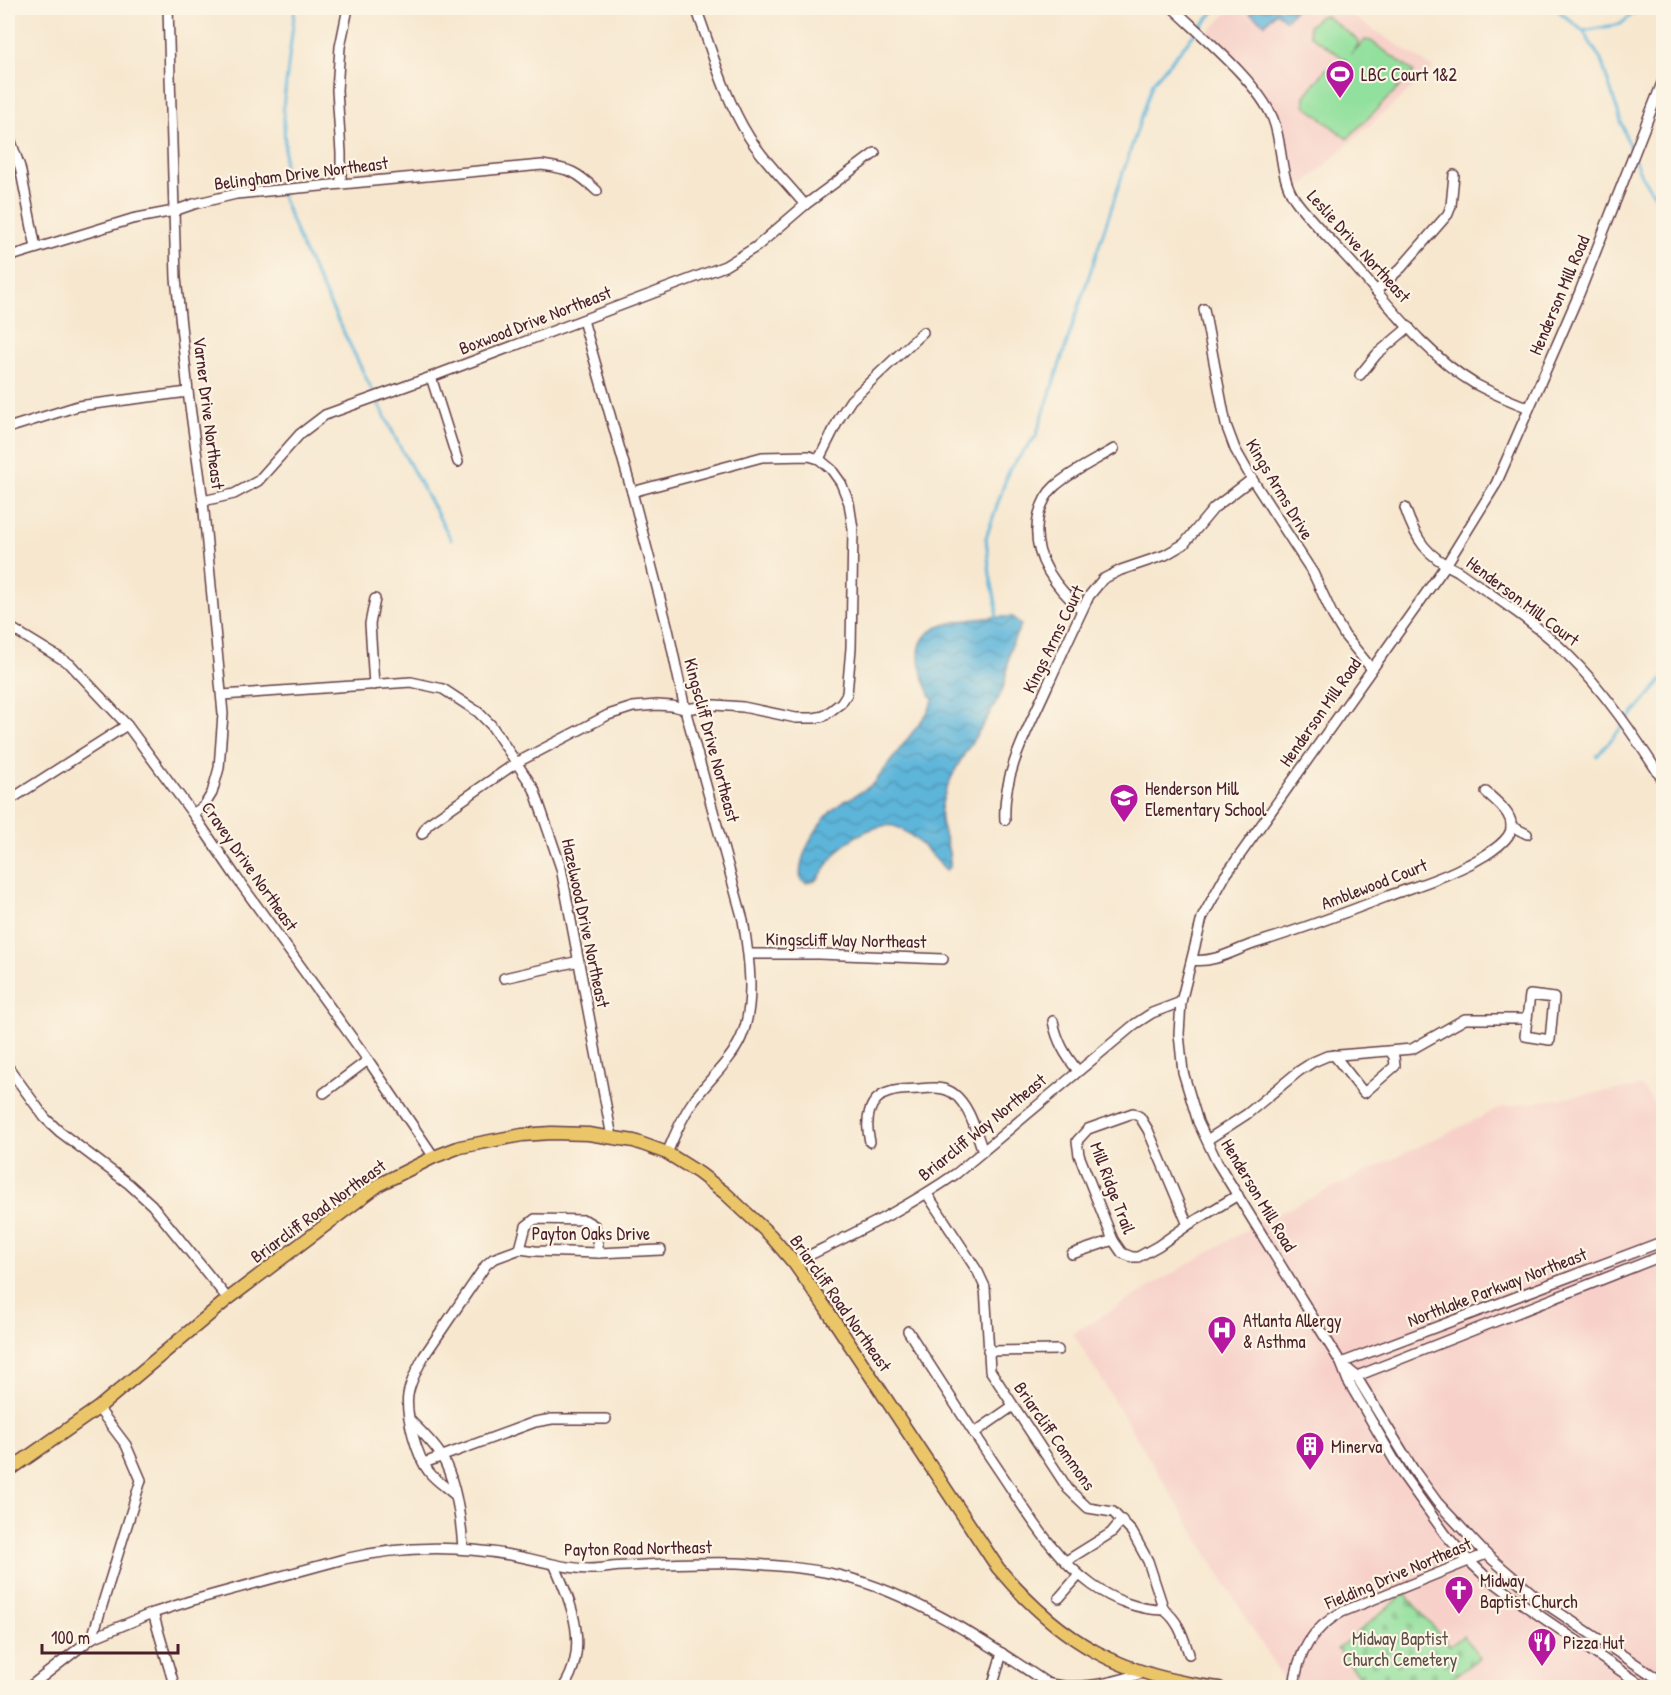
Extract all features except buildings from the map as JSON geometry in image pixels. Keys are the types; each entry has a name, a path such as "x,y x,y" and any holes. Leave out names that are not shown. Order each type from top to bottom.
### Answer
{"main road":[{"name":"Briarcliff Road Northeast","path":"8,1471 98,1408 228,1299 380,1184 434,1157 460,1147 551,1132 612,1137 634,1141 667,1153 725,1193 770,1235 794,1263 837,1324 998,1568 1019,1593 1048,1620 1101,1656 1142,1673 1193,1686 1219,1688"}],"street":[{"name":"Varner Drive Northeast","path":"168,8 176,278 203,501 223,714 219,768 212,793 204,806 194,814"},
{"path":"341,183 337,90 340,46 348,8"},
{"path":"696,8 737,117 751,140 806,205"},
{"name":"Leslie Drive Northeast","path":"1173,8 1252,86 1265,104 1278,134 1284,173 1293,197 1376,291 1432,352 1454,369 1475,384 1529,408"},
{"name":"Henderson Mill Road","path":"1664,78 1579,294 1496,484 1446,565 1225,876 1202,918 1181,1002 1179,1034 1183,1072 1198,1122 1217,1162 1341,1363 1419,1477 1444,1510 1486,1554 1540,1600 1664,1683"},
{"path":"8,133 20,167 36,248"},
{"name":"Boxwood Drive Northeast","path":"203,501 234,495 258,481 300,434 325,415 725,266 756,247 806,205 875,153"},
{"name":"Belingham Drive Northeast","path":"8,257 132,219 174,212 194,204 236,194 542,165 564,168 579,174 597,190"},
{"path":"1376,291 1401,268 1448,214 1454,175"},
{"name":"Kings Arms Drive","path":"1204,309 1226,425 1235,449 1313,573 1344,636 1371,668"},
{"name":"Kingscliff Drive Northeast","path":"583,320 668,629 685,709 743,920 749,954 749,1009 742,1036 737,1046 693,1101 678,1125 667,1153"},
{"path":"1360,375 1377,354 1409,327"},
{"path":"819,459 851,400 922,332"},
{"path":"431,377 458,462"},
{"path":"8,428 78,406 188,392"},
{"path":"1082,610 1063,593 1042,561 1036,539 1038,519 1043,500 1054,487 1114,449"},
{"path":"422,834 428,824 516,763 608,715 633,707 657,705 685,709 715,705 743,707 796,718 814,718 824,716 841,704 848,694 853,529 849,503 841,483 831,468 819,459 809,456 762,457 632,492"},
{"name":"Kings Arms Court","path":"1005,820 1004,807 1009,781 1027,731 1089,596 1103,579 1121,570 1165,555 1184,544 1214,508 1252,479"},
{"name":"Henderson Mill Court","path":"1405,508 1413,531 1426,551 1466,577 1567,653 1637,740 1664,782"},
{"path":"374,685 370,624 375,599"},
{"name":"Cravey Drive Northeast","path":"8,626 70,664 127,724 194,814 434,1157"},
{"name":"Hazelwood Drive Northeast","path":"222,695 411,682 442,689 478,712 491,725 534,789 561,868 612,1137"},
{"path":"8,801 127,724"},
{"path":"1486,792 1503,808 1511,826 1527,834"},
{"name":"Amblewood Court","path":"1192,960 1200,961 1220,957 1286,935 1459,869 1490,852 1508,836 1511,826"},
{"name":"Kingscliff Way Northeast","path":"749,954 819,954 943,959"},
{"path":"504,978 579,961"},
{"path":"1530,995 1554,998 1550,1040 1525,1036 1527,1019 1530,995"},
{"name":"Briarcliff Way Northeast","path":"794,1263 927,1194 983,1151 1135,1024 1152,1013 1181,1002"},
{"path":"1207,1140 1247,1114 1313,1062 1334,1055 1412,1048 1465,1019 1527,1019"},
{"path":"1053,1021 1056,1038 1067,1058 1078,1071"},
{"path":"1334,1055 1364,1093 1395,1066 1394,1057 1390,1051"},
{"path":"324,1093 368,1060"},
{"path":"8,1067 45,1118 152,1204 228,1299"},
{"path":"870,1142 866,1127 870,1109 878,1098 890,1092 934,1088 954,1089 963,1102 983,1151"},
{"path":"1132,1102 1133,1113 1140,1117 1148,1130 1188,1225"},
{"name":"Mill Ridge Trail","path":"1133,1113 1088,1129 1077,1141 1079,1155 1113,1240 1122,1253 1138,1257 1238,1195"},
{"name":"Briarcliff Commons","path":"927,1194 978,1272 985,1287 990,1370 1068,1489 1081,1504 1088,1508 1116,1508 1148,1561 1164,1610 1171,1615 1180,1629 1189,1654"},
{"path":"520,1249 526,1227 535,1220 585,1220 595,1226 599,1253"},
{"path":"1071,1254 1113,1240"},
{"name":"Northlake Parkway Northeast","path":"1341,1363 1664,1241"},
{"name":"Payton Oaks Drive","path":"454,1494 429,1473 424,1463 412,1434 408,1395 424,1356 486,1264 520,1249 599,1253 661,1250"},
{"name":"Northlake Parkway Northeast","path":"1352,1379 1664,1255"},
{"path":"908,1331 1038,1529 1066,1561 1094,1587 1141,1609 1164,1610"},
{"path":"988,1351 1058,1350"},
{"name":"Henderson Mill Road","path":"1352,1379 1403,1475 1440,1527 1469,1561 1514,1598 1646,1688"},
{"path":"974,1433 1013,1406"},
{"path":"92,1638 141,1480 126,1445 98,1408"},
{"path":"424,1463 535,1422 552,1419 606,1419"},
{"path":"411,1421 442,1456 461,1517 463,1548"},
{"path":"1066,1561 1112,1533 1122,1520"},
{"name":"Payton Road Northeast","path":"28,1688 92,1638 153,1613 373,1552 427,1547 463,1548 518,1556 555,1566 590,1569 680,1563 735,1563 812,1570 877,1587 902,1599 1002,1653 1047,1683 1058,1686 1079,1686 1122,1680 1142,1673"},
{"name":"Fielding Drive Northeast","path":"1294,1688 1308,1640 1328,1619 1486,1554"},
{"path":"555,1566 569,1600 577,1630 574,1664 563,1688"},
{"path":"1059,1598 1079,1575"},
{"path":"153,1613 175,1688"},
{"path":"992,1688 1002,1653"}],"shaded area":[{"path":"1232,8 1339,8 1434,68 1294,193 1269,105 1204,37"},
{"path":"1642,1086 1664,1119 1663,1687 1288,1687 1073,1333 1256,1224 1502,1107"}],"green space":[{"path":"1320,16 1326,16 1358,40 1358,45 1351,54 1365,40 1371,41 1414,72 1347,139 1305,105 1305,96 1326,69 1333,67 1341,73 1342,64 1346,60 1310,35 1309,26"},
{"name":"Midway Baptist Church Cemetery","path":"1405,1594 1450,1646 1463,1636 1480,1657 1441,1687 1369,1687 1337,1649"}],"water":[{"path":"1257,8 1295,9 1286,20 1276,12 1265,24 1250,13"},
{"path":"1013,617 1021,625 1011,648 1002,691 958,764 945,794 941,816 950,867 946,870 910,834 897,827 883,826 866,831 844,845 817,880 806,883 801,880 800,871 806,849 825,818 840,804 875,782 928,712 933,700 923,677 919,658 921,644 927,634 954,622"}],"waterway":[{"path":"295,8 283,108 285,145 282,196 302,247 399,445 451,539"},
{"path":"996,617 997,608 986,538 1009,470 1036,436 1153,82 1217,8"},
{"path":"1555,8 1583,31 1601,60 1631,152"},
{"path":"1583,31 1621,24 1639,8"},
{"path":"1635,161 1642,177 1664,208"},
{"path":"1597,756 1664,678"}],"place":[{"name":"LBC Court 1&2","path":"1340,100"},
{"name":"Henderson Mill Elementary School","path":"1124,824"},
{"name":"Atlanta Allergy & Asthma","path":"1222,1356"},
{"name":"Minerva","path":"1310,1472"},
{"name":"Midway Baptist Church","path":"1459,1616"},
{"name":"Pizza Hut","path":"1542,1668"}]}
